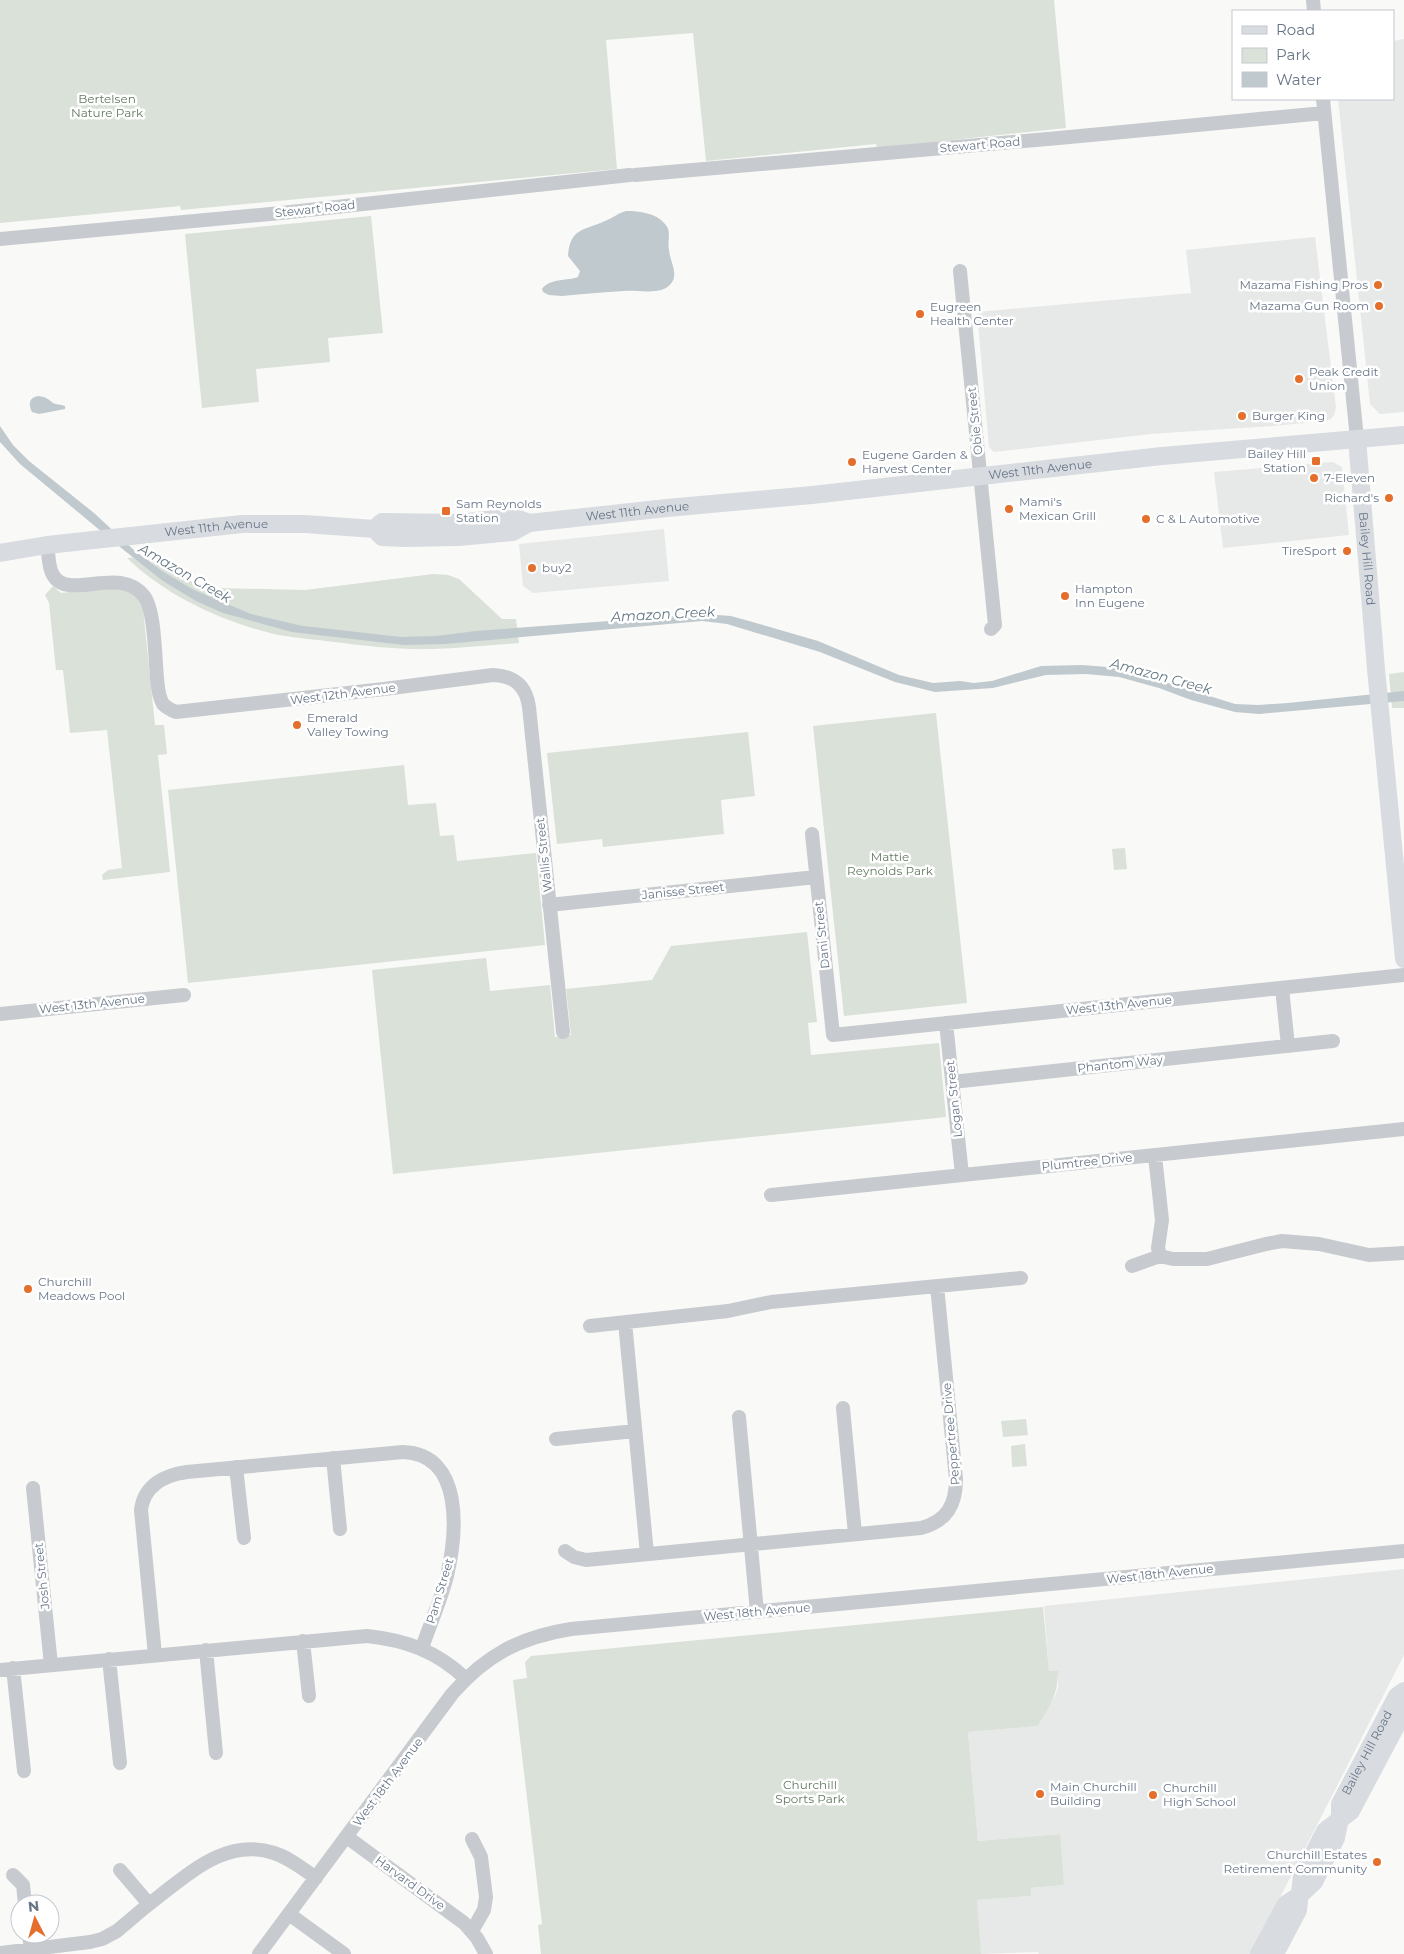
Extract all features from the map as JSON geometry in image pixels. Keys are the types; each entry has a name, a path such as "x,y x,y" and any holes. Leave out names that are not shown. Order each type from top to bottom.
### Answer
{"main road":[{"name":"West 11th Avenue","path":"0,553 47,545 265,523 374,529 382,537 450,538 513,532 529,523 684,506 812,495 1162,456 1404,434"},
{"name":"Bailey Hill Road","path":"1356,439 1376,674 1404,959"},
{"name":"Bailey Hill Road","path":"1340,1818 1340,1804 1397,1696 1404,1691"},
{"name":"Bailey Hill Road","path":"1275,1954 1298,1910 1302,1876 1325,1831 1351,1811 1404,1712"},
{"path":"1259,1954 1286,1904 1300,1896"}],"street":[{"name":"Bailey Hill Road","path":"1323,100 1356,439"},
{"name":"Stewart Road","path":"0,238 281,213 633,175 1324,113"},
{"name":"Obie Street","path":"960,271 981,475 983,519 995,624 991,629"},
{"name":"West 12th Avenue","path":"47,545 51,569 54,577 60,582 74,585 123,582 132,584 144,596 150,610 159,695 168,708 176,712 494,675 503,676 518,682"},
{"name":"Wallis Street","path":"518,682 528,698 563,1032"},
{"name":"Dani Street","path":"812,834 833,1035"},
{"name":"Janisse Street","path":"549,905 816,877"},
{"name":"West 13th Avenue","path":"833,1035 1404,976"},
{"path":"1282,988 1288,1046"},
{"name":"West 13th Avenue","path":"0,1014 184,995"},
{"name":"Logan Street","path":"946,1023 962,1175"},
{"name":"Phantom Way","path":"952,1082 1333,1041"},
{"name":"Plumtree Drive","path":"771,1195 1404,1129"},
{"path":"1155,1156 1162,1220 1158,1248 1160,1256"},
{"path":"1132,1266 1160,1256 1173,1259 1206,1259 1282,1241 1310,1242 1369,1255 1404,1253"},
{"path":"590,1326 736,1310 771,1302 1021,1278"},
{"name":"Peppertree Drive","path":"565,1551 574,1557 586,1560 930,1526 944,1517 953,1501 956,1479 937,1286"},
{"path":"624,1322 647,1554"},
{"path":"843,1408 855,1534"},
{"path":"739,1417 757,1612"},
{"path":"556,1439 635,1431"},
{"name":"Pam Street","path":"154,1655 141,1516 144,1499 152,1486 168,1476 187,1472 396,1452 419,1453 434,1462 446,1480 450,1493 452,1513 451,1552 443,1588 422,1648"},
{"path":"333,1458 340,1529"},
{"path":"236,1467 244,1538"},
{"name":"Josh Street","path":"33,1488 51,1665"},
{"name":"West 18th Avenue","path":"259,1954 452,1694 480,1665 510,1646 531,1637 549,1633 757,1612 1404,1552"},
{"path":"24,1771 7,1669 367,1636 402,1642 422,1648 445,1661 466,1679"},
{"path":"303,1641 309,1696"},
{"path":"206,1650 216,1753"},
{"path":"109,1659 120,1763"},
{"name":"Harvard Drive","path":"347,1837 460,1920 472,1931 486,1954"},
{"path":"472,1839 481,1856 486,1898 484,1910 472,1931"},
{"path":"0,1953 102,1939 117,1931 202,1863 233,1851 272,1852 290,1860 316,1878"},
{"path":"120,1870 149,1904"},
{"path":"13,1876 23,1885 24,1894"},
{"path":"289,1914 344,1954"},
{"path":"30,1944 30,1950"}],"shaded area":[{"path":"1404,39 1404,412 1380,414 1370,404 1338,100 1394,100 1394,41"},
{"path":"1315,237 1336,408 1331,419 1273,426 1151,434 994,452 989,447 977,312 1191,293 1186,250"},
{"path":"1333,462 1342,467 1349,535 1223,548 1214,472"},
{"path":"664,529 669,581 533,593 523,586 519,544"},
{"name":"Churchill High School","path":"1404,1569 1404,1655 1251,1954 1039,1954 1038,1952 981,1954 976,1900 1031,1896 1031,1888 1064,1885 1059,1834 978,1841 968,1732 1038,1726 1058,1687 1058,1671 1049,1672 1044,1606"}],"green space":[{"name":"Bertelsen Nature Park","path":"0,0 1054,0 1066,128 877,148 876,144 706,161 693,33 606,40 617,169 181,210 180,206 0,223"},
{"path":"371,216 383,333 328,338 330,362 256,369 259,402 202,408 185,234"},
{"path":"150,556 197,584 215,588 305,590 433,574 448,575 459,579 502,619 516,619 519,643 443,649 408,649 358,645 270,633 231,621 175,595 158,584 127,558"},
{"path":"53,586 61,593 120,587 137,595 143,609 155,725 164,725 167,754 158,755 170,872 103,880 102,875 108,870 122,868 107,730 70,733 63,670 56,670 49,603 45,595"},
{"path":"1404,672 1404,708 1392,708 1389,674"},
{"name":"Mattie Reynolds Park","path":"936,713 967,1003 844,1016 813,726"},
{"path":"748,732 755,796 721,800 724,834 603,847 602,839 557,844 547,753"},
{"path":"404,765 408,805 436,803 440,836 454,835 457,861 536,853 545,945 188,983 168,790"},
{"path":"1125,848 1127,869 1114,870 1112,849"},
{"path":"807,932 817,1022 808,1023 811,1055 939,1043 946,1117 393,1174 372,970 486,958 490,991 550,985 555,1037 571,1035 566,989 652,980 671,946"},
{"path":"1026,1419 1028,1435 1003,1437 1001,1421"},
{"path":"1025,1444 1027,1466 1012,1467 1011,1446"},
{"name":"Churchill Sports Park","path":"1043,1607 1049,1671 1058,1671 1058,1680 1050,1706 1038,1726 968,1732 978,1841 1060,1834 1064,1885 1031,1888 1031,1896 977,1900 981,1954 541,1954 538,1925 542,1924 513,1680 527,1678 525,1662 531,1656"}],"water":[{"path":"626,211 652,215 661,220 667,227 669,250 674,270 671,284 662,290 651,291 601,292 562,296 549,295 543,292 542,289 549,283 578,277 580,271 568,256 569,247 575,235 584,229"},
{"path":"39,396 47,398 54,404 65,406 65,409 39,414 32,412 30,401"},
{"path":"0,426 13,445 29,461 94,513 135,551 162,571 194,590 251,614 303,626 401,637 436,636 476,631 704,614 731,616 818,641 899,675 933,683 992,681 1041,666 1082,665 1120,668 1235,704 1288,703 1404,691 1404,701 1259,714 1235,712 1119,677 1086,674 1046,675 993,688 935,692 895,682 820,652 727,624 702,621 445,644 404,645 292,632 223,613 196,601 163,581 20,464 0,442"}],"place":[{"name":"Mazama Fishing Pros","path":"1378,285"},
{"name":"Mazama Gun Room","path":"1379,306"},
{"name":"Eugreen Health Center","path":"920,314"},
{"name":"Peak Credit Union","path":"1299,379"},
{"name":"Burger King","path":"1242,416"},
{"name":"Bailey Hill Station","path":"1316,461"},
{"name":"Eugene Garden & Harvest Center","path":"852,462"},
{"name":"7-Eleven","path":"1314,478"},
{"name":"Richard's","path":"1389,498"},
{"name":"Mami's Mexican Grill","path":"1009,509"},
{"name":"Sam Reynolds Station","path":"446,511"},
{"name":"C & L Automotive","path":"1146,519"},
{"name":"TireSport","path":"1347,551"},
{"name":"buy2","path":"532,568"},
{"name":"Hampton Inn Eugene","path":"1065,596"},
{"name":"Emerald Valley Towing","path":"297,725"},
{"name":"Churchill Meadows Pool","path":"28,1289"},
{"name":"Main Churchill Building","path":"1040,1794"},
{"name":"Churchill High School","path":"1153,1795"},
{"name":"Churchill Estates Retirement Community","path":"1377,1862"}],"water label":[{"name":"Amazon Creek","path":"185,573"},
{"name":"Amazon Creek","path":"663,614"},
{"name":"Amazon Creek","path":"1161,676"}]}
